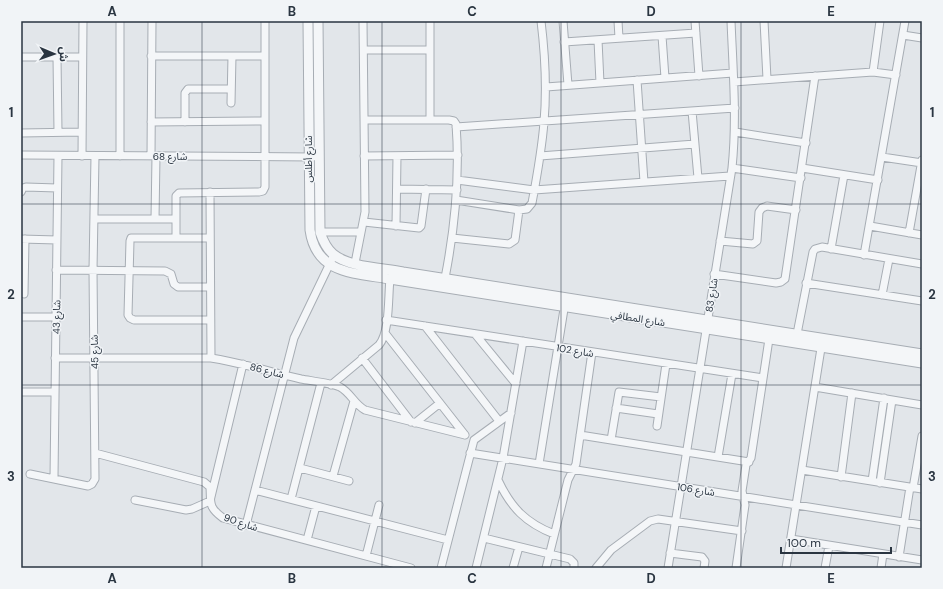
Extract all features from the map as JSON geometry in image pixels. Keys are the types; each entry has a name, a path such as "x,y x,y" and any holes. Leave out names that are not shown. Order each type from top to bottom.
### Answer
{"street":[{"path":"82,156 83,21"},
{"path":"120,21 120,156"},
{"path":"152,21 151,122 155,219"},
{"path":"176,238 178,194 263,191 265,188 265,21"},
{"name":"شارع أطلس","path":"308,21 308,157 309,224 311,237 313,246 318,254 329,265 353,273"},
{"name":"شارع أطلس","path":"318,21 318,157 320,232 327,248 334,255"},
{"path":"246,525 296,333 334,255 341,259 355,263 364,222 363,21"},
{"path":"430,21 430,120"},
{"path":"456,200 519,210 523,210 532,203 540,156 546,87 545,54 541,21"},
{"path":"563,21 568,85"},
{"path":"618,21 619,38"},
{"path":"695,21 699,76"},
{"name":"شارع 83","path":"668,568 732,168 735,108 731,21"},
{"path":"764,21 767,79"},
{"path":"873,72 880,21"},
{"path":"864,255 905,21"},
{"path":"564,42 696,34"},
{"path":"903,35 922,38"},
{"path":"662,36 665,78"},
{"path":"598,40 600,83"},
{"path":"364,50 430,50"},
{"path":"151,56 265,56"},
{"path":"231,103 232,56"},
{"path":"21,57 82,57"},
{"path":"57,57 58,132"},
{"path":"734,82 873,72 896,75"},
{"path":"546,87 733,73"},
{"path":"714,274 781,282 785,279 787,274 815,76"},
{"path":"638,80 644,182"},
{"path":"185,122 186,93 188,89 231,89"},
{"path":"456,127 735,108"},
{"path":"692,111 698,178"},
{"path":"364,120 452,120 454,122 456,127 458,155 457,190 452,238 445,278"},
{"path":"151,122 265,122"},
{"path":"21,133 82,132"},
{"path":"735,132 806,143"},
{"path":"540,156 695,144"},
{"name":"شارع 68","path":"21,155 318,157"},
{"path":"364,156 458,155"},
{"name":"شارع 43","path":"54,478 58,156"},
{"name":"شارع 45","path":"30,474 86,486 91,485 95,479 93,270 95,156"},
{"path":"396,226 397,156"},
{"path":"882,157 922,162 919,198 909,233"},
{"path":"732,168 801,178"},
{"path":"802,168 878,180"},
{"path":"831,249 844,175"},
{"path":"457,180 534,190 730,176"},
{"path":"21,192 23,188 26,187 57,188"},
{"path":"397,189 457,190"},
{"path":"364,222 420,227 426,189"},
{"path":"210,192 211,358"},
{"path":"720,240 753,244 756,241 759,212 762,208 766,206 796,210"},
{"path":"452,238 509,244 515,240 519,210"},
{"path":"94,220 176,219"},
{"path":"870,226 922,235"},
{"path":"320,232 362,232"},
{"path":"210,238 132,238 130,241 128,315 131,319 210,320"},
{"path":"24,294 23,239 57,240"},
{"path":"796,334 813,252 818,247 922,264"},
{"path":"882,295 889,259"},
{"name":"شارع المطافي","path":"355,263 566,297 706,324 769,339 922,354"},
{"path":"56,270 167,271 171,274 174,284 178,287 210,287"},
{"name":"شارع المطافي","path":"353,273 564,307 796,334 822,343 922,363"},
{"path":"331,385 379,345 384,337 390,279"},
{"path":"806,283 922,301"},
{"path":"539,464 566,297"},
{"path":"21,324 21,317 56,317"},
{"name":"شارع 102","path":"386,320 763,378"},
{"path":"425,326 499,421"},
{"path":"385,333 472,445"},
{"path":"475,334 516,384"},
{"path":"736,568 746,505 742,491 746,466 751,458 769,339"},
{"path":"476,568 498,480 523,342"},
{"path":"786,568 822,343"},
{"path":"546,568 568,480 576,464 592,352"},
{"name":"شارع 86","path":"56,358 211,358 243,364 337,386 347,392 354,401 365,410 465,435"},
{"path":"362,358 413,422 440,402"},
{"path":"135,500 186,510 210,501 243,364"},
{"path":"656,426 666,364"},
{"path":"718,457 732,374"},
{"path":"291,499 321,383"},
{"path":"815,387 922,405"},
{"path":"612,440 618,394 620,391 661,397"},
{"path":"21,392 55,392"},
{"path":"841,477 852,393"},
{"path":"872,481 884,398"},
{"path":"880,483 892,400"},
{"path":"333,476 354,401"},
{"path":"616,408 658,414"},
{"path":"441,568 474,439 511,413"},
{"path":"580,435 749,462"},
{"path":"899,557 922,436"},
{"name":"شارع 90","path":"95,453 204,482 210,487 210,501 212,508 223,518 411,568"},
{"name":"شارع 106","path":"470,453 922,525"},
{"path":"300,468 349,480"},
{"path":"802,470 922,489"},
{"path":"498,480 508,500 522,516 542,529 554,534"},
{"path":"255,490 448,540"},
{"path":"366,556 379,505"},
{"path":"306,540 316,506"},
{"path":"596,568 611,550 650,521 658,518 742,531"},
{"path":"484,538 570,559 574,563 574,568"},
{"path":"791,540 922,560"},
{"path":"826,568 829,546"},
{"path":"513,568 519,547"},
{"path":"670,553 702,557 705,560 704,568"},
{"path":"881,568 883,554"}]}
